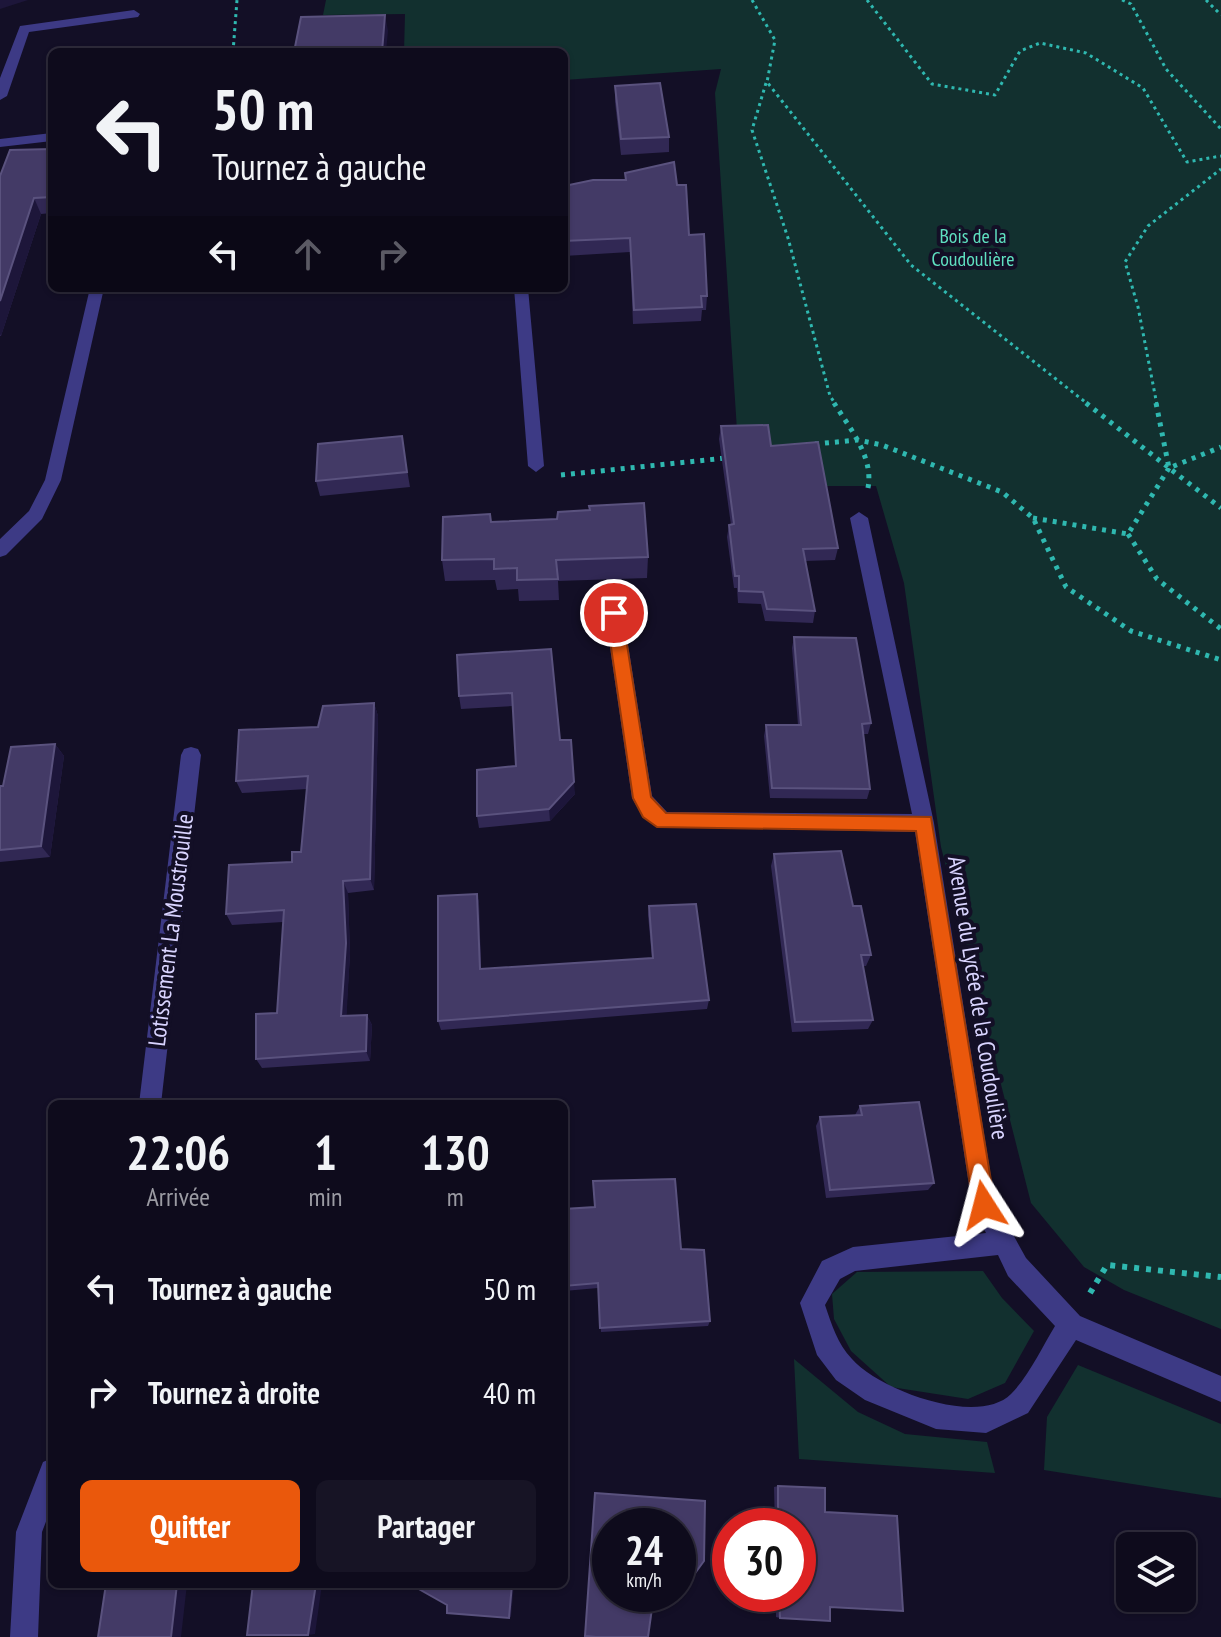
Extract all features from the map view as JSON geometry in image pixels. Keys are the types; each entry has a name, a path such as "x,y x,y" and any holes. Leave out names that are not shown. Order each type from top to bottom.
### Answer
{"street":[{"path":"0,96 24,29 134,14"},
{"path":"0,143 48,137"},
{"path":"0,550 36,515 53,480 96,292"},
{"path":"521,292 536,466"},
{"name":"Avenue du Lycée de la Coudoulière","path":"859,518 924,823 984,1205 1001,1243 1017,1267 1071,1325 1221,1389"},
{"path":"614,613 642,798 650,811 663,821 924,823"},
{"name":"Lotissement La Moustrouille","path":"150,1100 191,755"},
{"path":"1001,1243 853,1259 831,1270 812,1303 826,1346 845,1371 874,1391 936,1416 986,1420 1019,1404 1071,1325"},
{"path":"24,1637 29,1532 48,1482"}],"path":[{"path":"233,48 237,0"},
{"path":"752,0 775,40 767,82 752,130 788,238 830,396 858,440 872,475 859,518"},
{"path":"867,0 932,84 995,95 1020,51 1040,43 1086,53 1143,88 1187,162 1221,156"},
{"path":"1122,0 1131,4 1166,69 1221,129"},
{"path":"1206,0 1221,15"},
{"path":"767,82 911,265 1221,508"},
{"path":"1169,468 1138,307 1125,262 1148,226 1221,169"},
{"path":"811,445 858,440 882,445 1002,492 1033,518 1066,587 1131,631 1221,660"},
{"path":"1128,534 1169,468 1221,447"},
{"path":"536,466 552,476 728,458"},
{"path":"1033,518 1128,534 1157,579 1221,629"},
{"path":"1071,1325 1107,1265 1221,1277"}],"green space":[{"name":"Bois de la Coudoulière","path":"326,0 1221,0 1221,1329 1124,1290 1084,1267 1031,1203 941,847 904,583 876,486 821,486 739,461 715,93 721,69 568,80 568,48 404,48 405,14 323,15"},
{"path":"983,1271 1002,1298 1034,1331 1005,1383 968,1399 891,1387 851,1351 834,1319 832,1294 857,1272"},
{"path":"794,1359 858,1412 905,1434 987,1442 995,1473 799,1459"},
{"path":"1078,1365 1221,1424 1221,1498 1044,1470 1047,1417"}],"building":[{"path":"385,15 382,48 295,48 301,17"},
{"path":"660,83 669,137 621,139 615,86"},
{"path":"48,149 48,197 34,198 0,301 0,176 10,150"},
{"path":"674,162 677,185 686,185 689,235 704,234 707,296 701,296 702,307 634,310 630,238 568,241 568,185 593,180 626,180 625,173"},
{"path":"768,425 771,446 818,442 838,548 803,549 815,611 767,609 763,592 739,591 739,576 735,576 729,525 734,524 721,426"},
{"path":"402,436 407,472 316,481 318,444"},
{"path":"644,503 648,557 556,560 558,579 517,580 517,568 494,569 494,559 442,560 443,517 490,514 491,522 557,519 558,512 590,510 589,506"},
{"path":"794,637 856,638 871,723 862,724 870,789 772,788 766,725 801,725"},
{"path":"551,649 560,740 571,740 574,782 549,809 477,816 477,770 516,766 512,693 459,696 457,655"},
{"path":"374,703 370,879 343,881 346,943 341,1016 367,1015 366,1051 256,1059 256,1014 277,1013 284,910 226,914 229,865 292,862 292,852 301,852 308,776 236,781 239,730 318,727 323,706"},
{"path":"55,744 41,846 0,850 0,786 3,786 11,747"},
{"path":"841,851 853,906 861,906 871,955 861,955 873,1020 795,1022 774,854"},
{"path":"477,894 480,969 653,958 649,906 696,904 709,1000 438,1021 438,896"},
{"path":"919,1102 934,1183 830,1190 820,1117 862,1115 860,1106"},
{"path":"675,1179 681,1249 704,1250 710,1321 600,1328 598,1283 568,1286 568,1209 595,1207 593,1181"},
{"path":"778,1486 825,1488 825,1512 897,1516 903,1611 830,1607 830,1621 780,1618 780,1612 816,1612 816,1508 778,1508"},
{"path":"595,1493 705,1501 704,1561 696,1572 696,1508 594,1508"},
{"path":"592,1536 592,1612 651,1612 648,1637 585,1636"},
{"path":"105,1588 177,1588 171,1637 98,1637"},
{"path":"253,1588 315,1588 308,1635 247,1635"},
{"path":"417,1588 512,1588 509,1618 447,1613 447,1605"}],"route":[{"path":"614,613 638,782 642,798 650,811 663,821 924,823 984,1205"}]}
